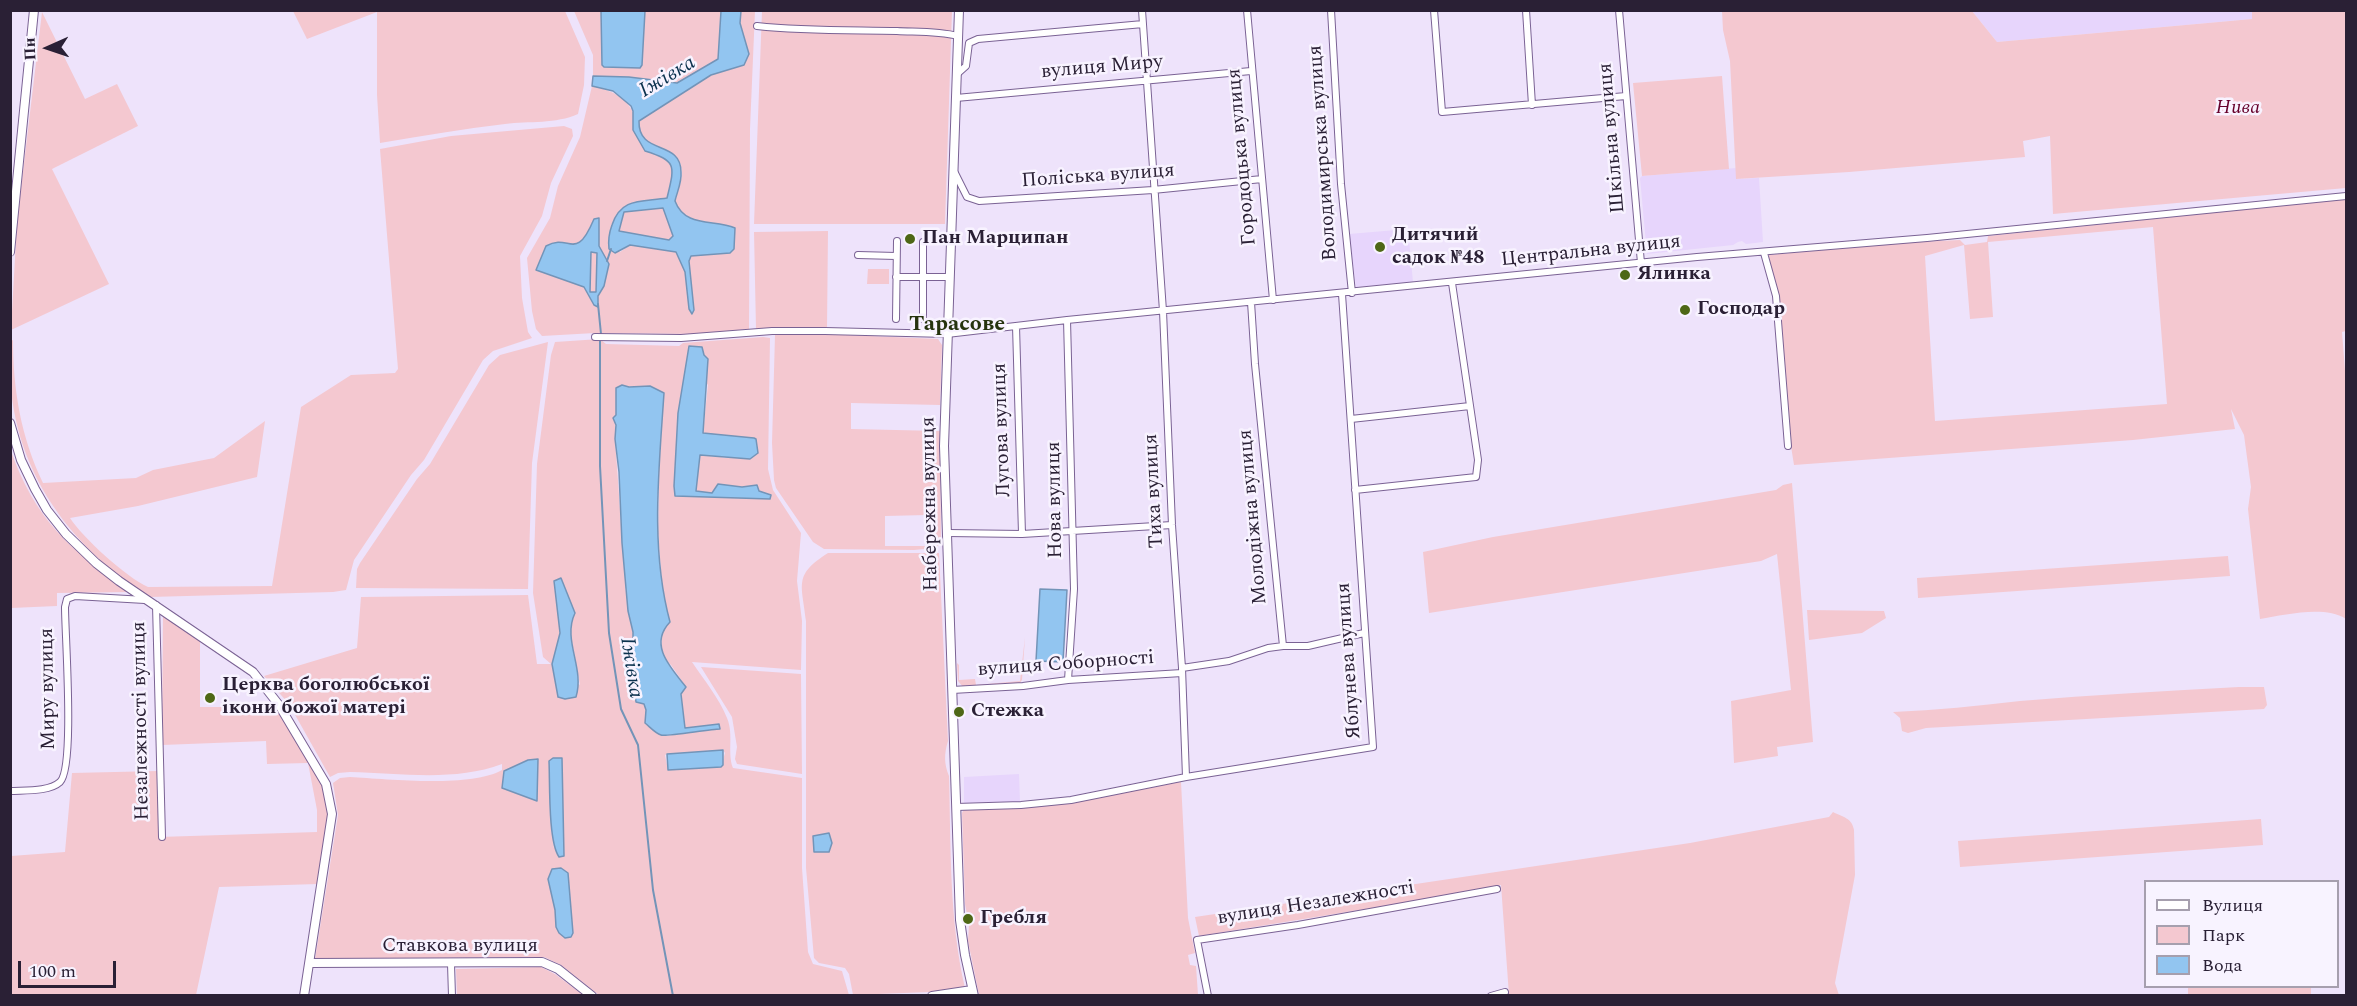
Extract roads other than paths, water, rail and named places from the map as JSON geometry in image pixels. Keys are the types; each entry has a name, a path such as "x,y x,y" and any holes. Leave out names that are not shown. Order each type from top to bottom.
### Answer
{"street":[{"path":"10,252 34,10"},
{"name":"Набережна вулиця","path":"959,10 944,446 960,920 973,993"},
{"name":"Тиха вулиця","path":"1142,10 1163,311 1186,777"},
{"name":"Городоцька вулиця","path":"1247,10 1273,300"},
{"name":"Володимирська вулиця","path":"1331,10 1341,184 1352,293"},
{"path":"1434,10 1442,112 1626,96"},
{"path":"1526,10 1533,105"},
{"name":"Шкільна вулиця","path":"1619,10 1641,263"},
{"path":"956,74 966,66 969,43 978,39 1143,24"},
{"path":"757,26 806,31 848,30 938,33 958,36"},
{"name":"вулиця Миру","path":"956,98 1251,71"},
{"name":"Поліська вулиця","path":"953,170 967,196 979,201 1153,190 1262,179"},
{"name":"Центральна вулиця","path":"595,337 697,338 753,333 825,331 947,334 1641,263 2346,196"},
{"path":"896,319 897,241"},
{"path":"923,242 923,319"},
{"path":"1764,253 1776,296 1788,446"},
{"path":"858,255 896,256"},
{"path":"896,277 949,277"},
{"path":"1355,490 1476,477 1478,460 1452,283"},
{"name":"Яблунева вулиця","path":"956,807 1021,805 1071,800 1186,777 1373,747 1342,294"},
{"name":"Молодіжна вулиця","path":"1251,302 1283,646"},
{"name":"Нова вулиця","path":"1067,320 1074,531 1074,589 1068,680"},
{"name":"Лугова вулиця","path":"1016,326 1022,534"},
{"path":"1351,419 1470,406"},
{"path":"10,423 21,460 35,489 55,521 96,563 253,672 279,705 326,784 332,814 315,963 304,996"},
{"path":"948,533 1022,534 1172,525"},
{"name":"Миру вулиця","path":"10,791 48,787 61,781 64,775 68,749 66,602 68,599 75,596 152,602"},
{"name":"Незалежності вулиця","path":"152,602 162,837"},
{"path":"1182,670 1229,662 1268,648 1308,646 1364,633"},
{"name":"вулиця Соборності","path":"952,690 1023,686 1182,670"},
{"name":"вулиця Незалежності","path":"1208,996 1197,940 1298,925 1497,889"},
{"name":"Ставкова вулиця","path":"315,963 542,962 558,969 591,996"},
{"path":"451,964 452,996"},
{"path":"1491,996 1505,992"},
{"path":"932,996 973,993"}],"water":[{"path":"601,11 645,11 640,68 604,67 602,65"},
{"path":"721,11 741,11 740,23 749,54 744,65 711,75 639,121 645,139 674,155 679,162 681,179 675,201 680,210 693,219 735,228 734,249 730,253 691,256 689,261 694,310 692,314 689,309 685,272 676,252 630,245 615,253 609,249 609,237 616,216 627,205 634,202 667,198 672,171 671,166 663,158 645,151 633,130 631,106 613,91 592,86 593,76 629,77 677,83 718,59","holes":["663,208 673,236 669,240 619,231 624,212"]},
{"path":"599,218 599,246 609,264 604,286 598,296 598,307 594,305 584,287 536,270 546,246 561,242 577,244 587,233 594,219","holes":["591,252 597,253 596,292 590,292"]},
{"path":"689,346 702,347 708,359 703,433 754,438 758,453 750,459 700,455 696,491 712,493 718,484 742,487 757,485 759,491 771,495 770,499 675,496 678,413"},
{"path":"622,385 650,386 664,393 658,479 658,537 660,566 670,622 661,639 661,648 669,664 686,687 681,694 685,728 719,724 720,729 661,735 645,723 644,704 636,702 633,677 633,632 628,611 615,439 616,425 613,418 616,415 616,388"},
{"path":"561,578 575,613 571,633 578,675 576,697 565,699 558,697 552,664 560,633 554,581"},
{"path":"1040,589 1067,590 1063,662 1036,661"},
{"path":"723,750 721,767 668,770 667,754"},
{"path":"553,758 562,758 564,856 559,857 555,849 550,811 549,761"},
{"path":"538,759 537,801 502,788 504,771 528,760"},
{"path":"829,833 832,843 829,852 814,852 813,836"},
{"path":"561,868 568,873 573,933 571,937 565,938 556,927 555,910 548,879 552,869"}],"waterway":[{"name":"Іжівка","path":"607,261 611,249"},
{"name":"Іжівка","path":"598,304 601,334"},
{"name":"Іжівка","path":"600,339 600,466 609,633 621,709 638,745 653,890 673,996"}],"place":[{"name":"Пан Марципан","path":"910,239"},
{"name":"Дитячий садок №48","path":"1380,247"},
{"name":"Ялинка","path":"1625,275"},
{"name":"Господар","path":"1685,310"},
{"name":"Церква боголюбської ікони божої матері","path":"210,698"},
{"name":"Стежка","path":"959,712"},
{"name":"Гребля","path":"968,919"}],"district":[{"name":"Тарасове","path":"957,326"}],"park label":[{"name":"Нива","path":"2238,109"}]}
